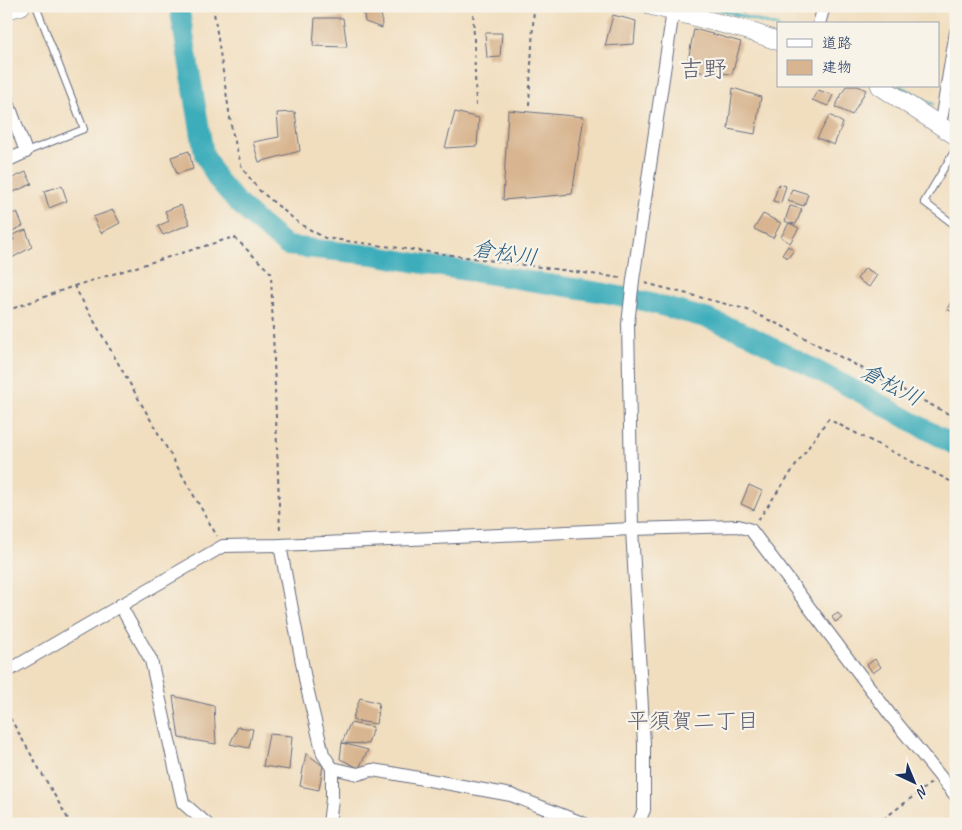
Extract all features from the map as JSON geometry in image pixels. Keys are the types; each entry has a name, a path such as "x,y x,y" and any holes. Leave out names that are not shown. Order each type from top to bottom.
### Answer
{"main road":[{"path":"6,10 21,6"},
{"path":"652,6 746,30 777,41"},
{"path":"883,88 956,136"}],"street":[{"path":"819,22 824,6"},
{"path":"638,824 644,810 644,744 632,529 628,324 673,11"},
{"path":"938,123 950,105 956,32"},
{"path":"6,97 26,152 6,162"},
{"path":"6,672 223,546 738,526 751,530 891,716 956,796"},
{"path":"280,545 312,710 323,754 332,768 332,799 329,824"},
{"path":"120,605 151,660 183,803 205,823"},
{"path":"332,768 358,774 372,770 511,796 585,824"}],"lane":[{"path":"26,152 84,129 36,6"},
{"path":"956,148 924,202 956,226"}],"path":[{"path":"213,6 232,132 242,168 259,190 300,224 325,238 633,282 745,310 782,326 956,418"},
{"path":"473,6 476,107"},
{"path":"530,105 534,6"},
{"path":"6,311 74,286 234,237 271,273 280,545"},
{"path":"74,286 223,546"},
{"path":"751,530 828,419 956,484"},
{"path":"6,711 71,824"},
{"path":"877,824 956,764"}],"building":[{"path":"363,6 381,6 382,28 365,22"},
{"path":"731,6 749,6 747,12"},
{"path":"613,15 636,21 634,44 605,46"},
{"path":"315,18 343,18 347,47 313,46"},
{"path":"694,29 741,42 732,74 686,71"},
{"path":"485,33 502,33 500,57 487,58"},
{"path":"733,88 761,97 755,134 728,129"},
{"path":"845,88 862,88 866,90 852,115 835,107"},
{"path":"818,90 833,95 828,106 812,100"},
{"path":"508,110 584,117 572,194 503,200"},
{"path":"295,112 300,151 259,162 253,142 279,137 277,113"},
{"path":"455,112 479,118 477,146 445,148"},
{"path":"830,115 843,123 834,145 817,138"},
{"path":"189,151 193,169 177,174 171,157"},
{"path":"26,172 32,184 9,194 6,189 6,181"},
{"path":"779,184 786,186 781,203 773,201"},
{"path":"62,186 67,201 49,208 44,191"},
{"path":"792,189 808,194 804,206 788,201"},
{"path":"181,205 190,224 163,235 158,226 169,221 165,211"},
{"path":"790,206 802,209 796,224 785,221"},
{"path":"113,210 120,223 101,233 93,217"},
{"path":"17,212 23,226 10,232 6,227 6,217"},
{"path":"763,214 781,223 773,238 754,229"},
{"path":"789,223 799,228 790,243 781,237"},
{"path":"26,230 32,247 10,259 6,251 6,243 14,240 12,235"},
{"path":"788,246 794,250 788,258 782,255"},
{"path":"865,268 877,275 869,287 857,279"},
{"path":"956,293 956,314 947,309"},
{"path":"749,485 762,491 754,510 741,504"},
{"path":"838,613 842,618 835,622 832,617"},
{"path":"875,659 881,667 873,673 867,665"},
{"path":"173,696 214,706 216,744 179,738"},
{"path":"360,698 379,703 376,724 352,720"},
{"path":"350,723 373,727 368,744 342,743"},
{"path":"238,727 253,729 249,748 230,744"},
{"path":"269,734 292,736 289,770 263,766"},
{"path":"342,743 368,750 359,768 340,759"},
{"path":"306,753 323,766 319,790 300,786"}],"waterway":[{"name":"倉松川","path":"179,6 204,154 217,179 236,201 287,246 373,255 605,293 709,319 747,334 868,397 956,446"},
{"path":"708,6 777,27"},
{"path":"904,88 933,104"}],"district":[{"name":"吉野","path":"703,69"},
{"name":"平須賀二丁目","path":"693,720"}]}
